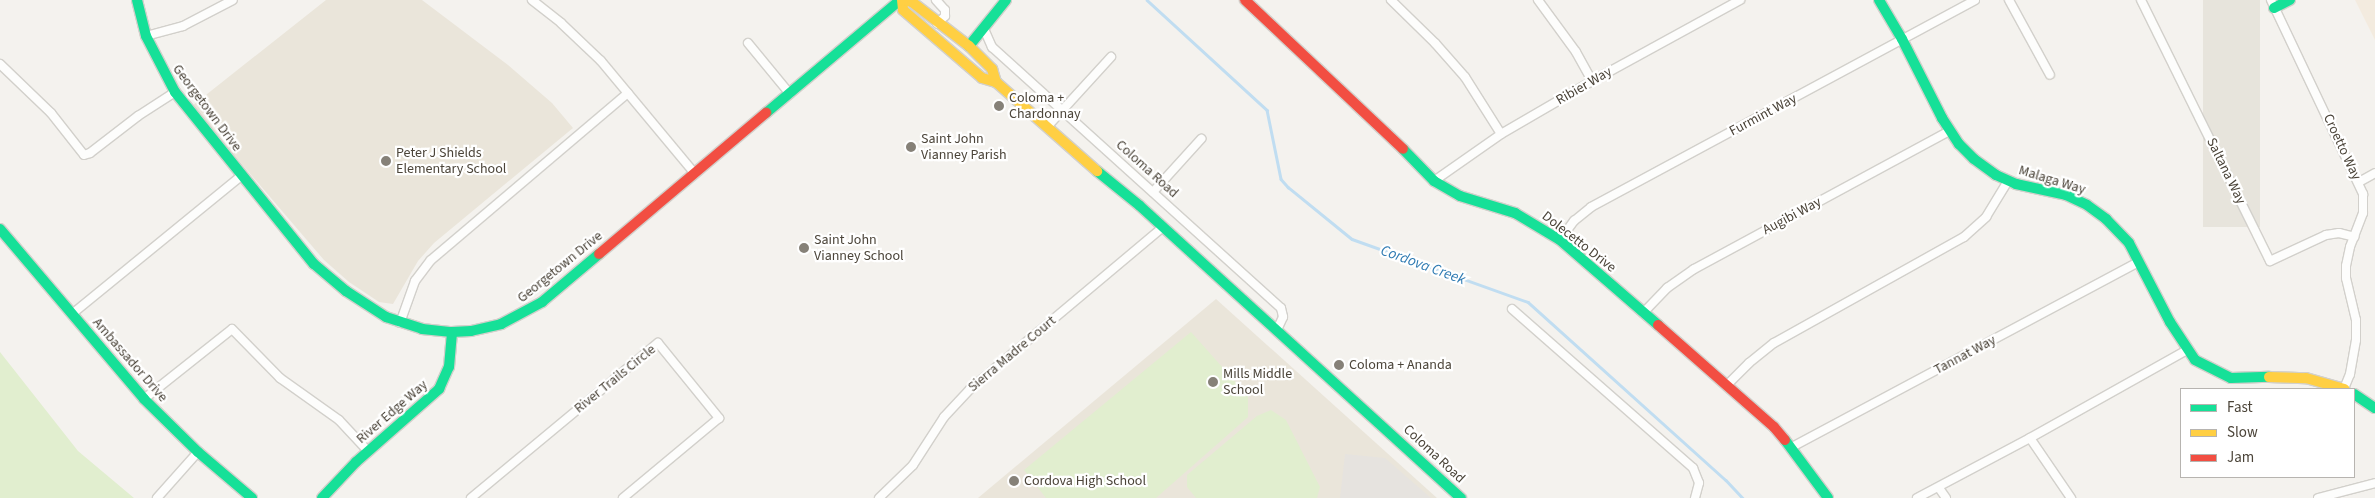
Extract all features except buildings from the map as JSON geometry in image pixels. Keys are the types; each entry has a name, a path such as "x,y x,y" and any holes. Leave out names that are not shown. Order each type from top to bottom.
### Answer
{"street":[{"name":"Georgetown Drive","path":"137,0 146,36 174,92 314,264 363,303 400,323 422,329 452,332 486,328 529,311 902,0"},
{"path":"146,36 183,26 232,0"},
{"path":"532,0 582,41 695,174"},
{"name":"Coloma Road","path":"996,82 992,69 969,46 937,24 912,2 902,0 903,10 979,76 996,82 1163,227 1461,498"},
{"path":"936,0 945,10 945,16 937,24"},
{"path":"979,76 969,58 969,46 1006,0"},
{"name":"Dolecetto Drive","path":"1245,0 1383,130 1434,181 1460,196 1515,213 1560,240 1767,420 1792,447 1828,498"},
{"path":"1391,0 1435,43 1465,77 1501,134"},
{"path":"1538,0 1576,52 1592,81"},
{"name":"Ribier Way","path":"1434,181 1501,134 1592,81 1740,0"},
{"name":"Malaga Way","path":"1879,0 1902,39 1949,131 1974,159 2008,181 2058,193 2087,205 2106,219 2129,243 2187,350 2195,360 2225,376 2244,379 2273,376 2306,378 2341,388"},
{"name":"Furmint Way","path":"1560,240 1574,222 1591,208 1975,0"},
{"path":"2009,0 2050,75"},
{"name":"Saltana Way","path":"2141,0 2270,261 2326,235 2338,233 2354,237"},
{"path":"2272,4 2290,0"},
{"name":"Croetto Way","path":"2272,4 2359,182 2363,194 2364,207 2348,254 2346,272 2356,320 2356,340 2355,354 2344,388"},
{"name":"Coloma Road","path":"984,29 992,48 1281,308 1283,317 1277,330"},
{"path":"748,43 790,94"},
{"path":"1047,127 1111,57"},
{"path":"0,64 51,113 84,155 90,153 138,116 174,92"},
{"path":"400,323 415,281 431,260 628,93"},
{"name":"Augibi Way","path":"1643,312 1667,288 1694,269 1949,131"},
{"path":"1153,192 1201,139"},
{"path":"2359,182 2375,173"},
{"path":"72,314 242,176"},
{"path":"1727,385 1749,362 1774,343 1964,237 1986,217 2008,181"},
{"name":"Sierra Madre Court","path":"879,498 913,465 944,417 957,402 1163,227"},
{"name":"Ambassador Drive","path":"0,229 144,399 198,452 252,498"},
{"name":"Tannat Way","path":"1792,447 2138,262"},
{"path":"1512,309 1693,468 1699,483 1695,498"},
{"path":"144,399 232,328 268,366 300,393 339,420 368,451"},
{"name":"River Edge Way","path":"322,498 368,451 439,389 450,367 452,332"},
{"name":"River Trails Circle","path":"471,498 658,343 719,418 623,498"},
{"path":"1917,498 1939,488 2187,350"},
{"path":"2355,395 2375,408"},
{"path":"2030,438 2071,498"},
{"path":"157,498 198,452"},
{"path":"2318,498 2375,483"},
{"path":"1939,488 1946,498"}],"shaded area":[{"name":"Peter J Shields Elementary School","path":"326,0 422,0 508,65 552,103 573,128 434,243 418,261 393,304 379,302 349,282 324,260 192,106"},
{"path":"2203,0 2260,0 2260,227 2203,227"},
{"path":"2355,0 2375,0 2375,40"},
{"name":"Mills Middle School","path":"1216,299 1437,498 978,498"},
{"path":"1345,454 1385,458 1431,498 1340,498"}],"green space":[{"path":"1191,332 1248,396 1248,417 1156,498 1046,498 1024,470"},
{"path":"0,352 78,451 134,498 0,498"},
{"path":"1271,410 1286,420 1320,487 1317,498 1196,498 1187,487 1187,475 1257,416"}],"waterway":[{"name":"Cordova Creek","path":"1147,0 1267,110 1281,179 1288,187 1352,239 1528,302 1726,480 1743,498"}],"traffic: fast":[{"path":"137,0 146,36 175,92 314,264 346,291 386,317 422,329 452,332 471,331 501,324 542,302 599,254"},
{"path":"766,113 900,0"},
{"path":"969,46 1006,0"},
{"path":"1879,0 1902,39 1942,118 1959,144 1974,159 1996,175 2016,184 2066,195 2087,205 2106,219 2129,243 2170,322 2195,360 2231,378 2269,377"},
{"path":"2274,8 2290,0"},
{"path":"1403,149 1434,181 1460,196 1515,213 1560,240 1658,325"},
{"path":"1097,171 1140,206 1461,498"},
{"path":"0,229 144,399 198,452 252,498"},
{"path":"322,498 356,462 439,389 449,367 452,332"},
{"path":"2355,395 2375,408"},
{"path":"1785,440 1828,498"}],"traffic: slow":[{"path":"902,0 903,10 982,78 996,82 1097,171"},
{"path":"905,0 912,2 969,46 992,69 996,82"},
{"path":"2269,377 2306,378 2341,388"}],"traffic: jam":[{"path":"1245,0 1403,149"},
{"path":"599,254 766,113"},
{"path":"1658,325 1774,427 1785,440"}],"place":[{"name":"Coloma + Chardonnay","path":"999,106"},
{"name":"Saint John Vianney Parish","path":"911,147"},
{"name":"Peter J Shields Elementary School","path":"386,161"},
{"name":"Saint John Vianney School","path":"804,248"},
{"name":"Coloma + Ananda","path":"1339,365"},
{"name":"Mills Middle School","path":"1213,382"},
{"name":"Cordova High School","path":"1014,481"}]}
